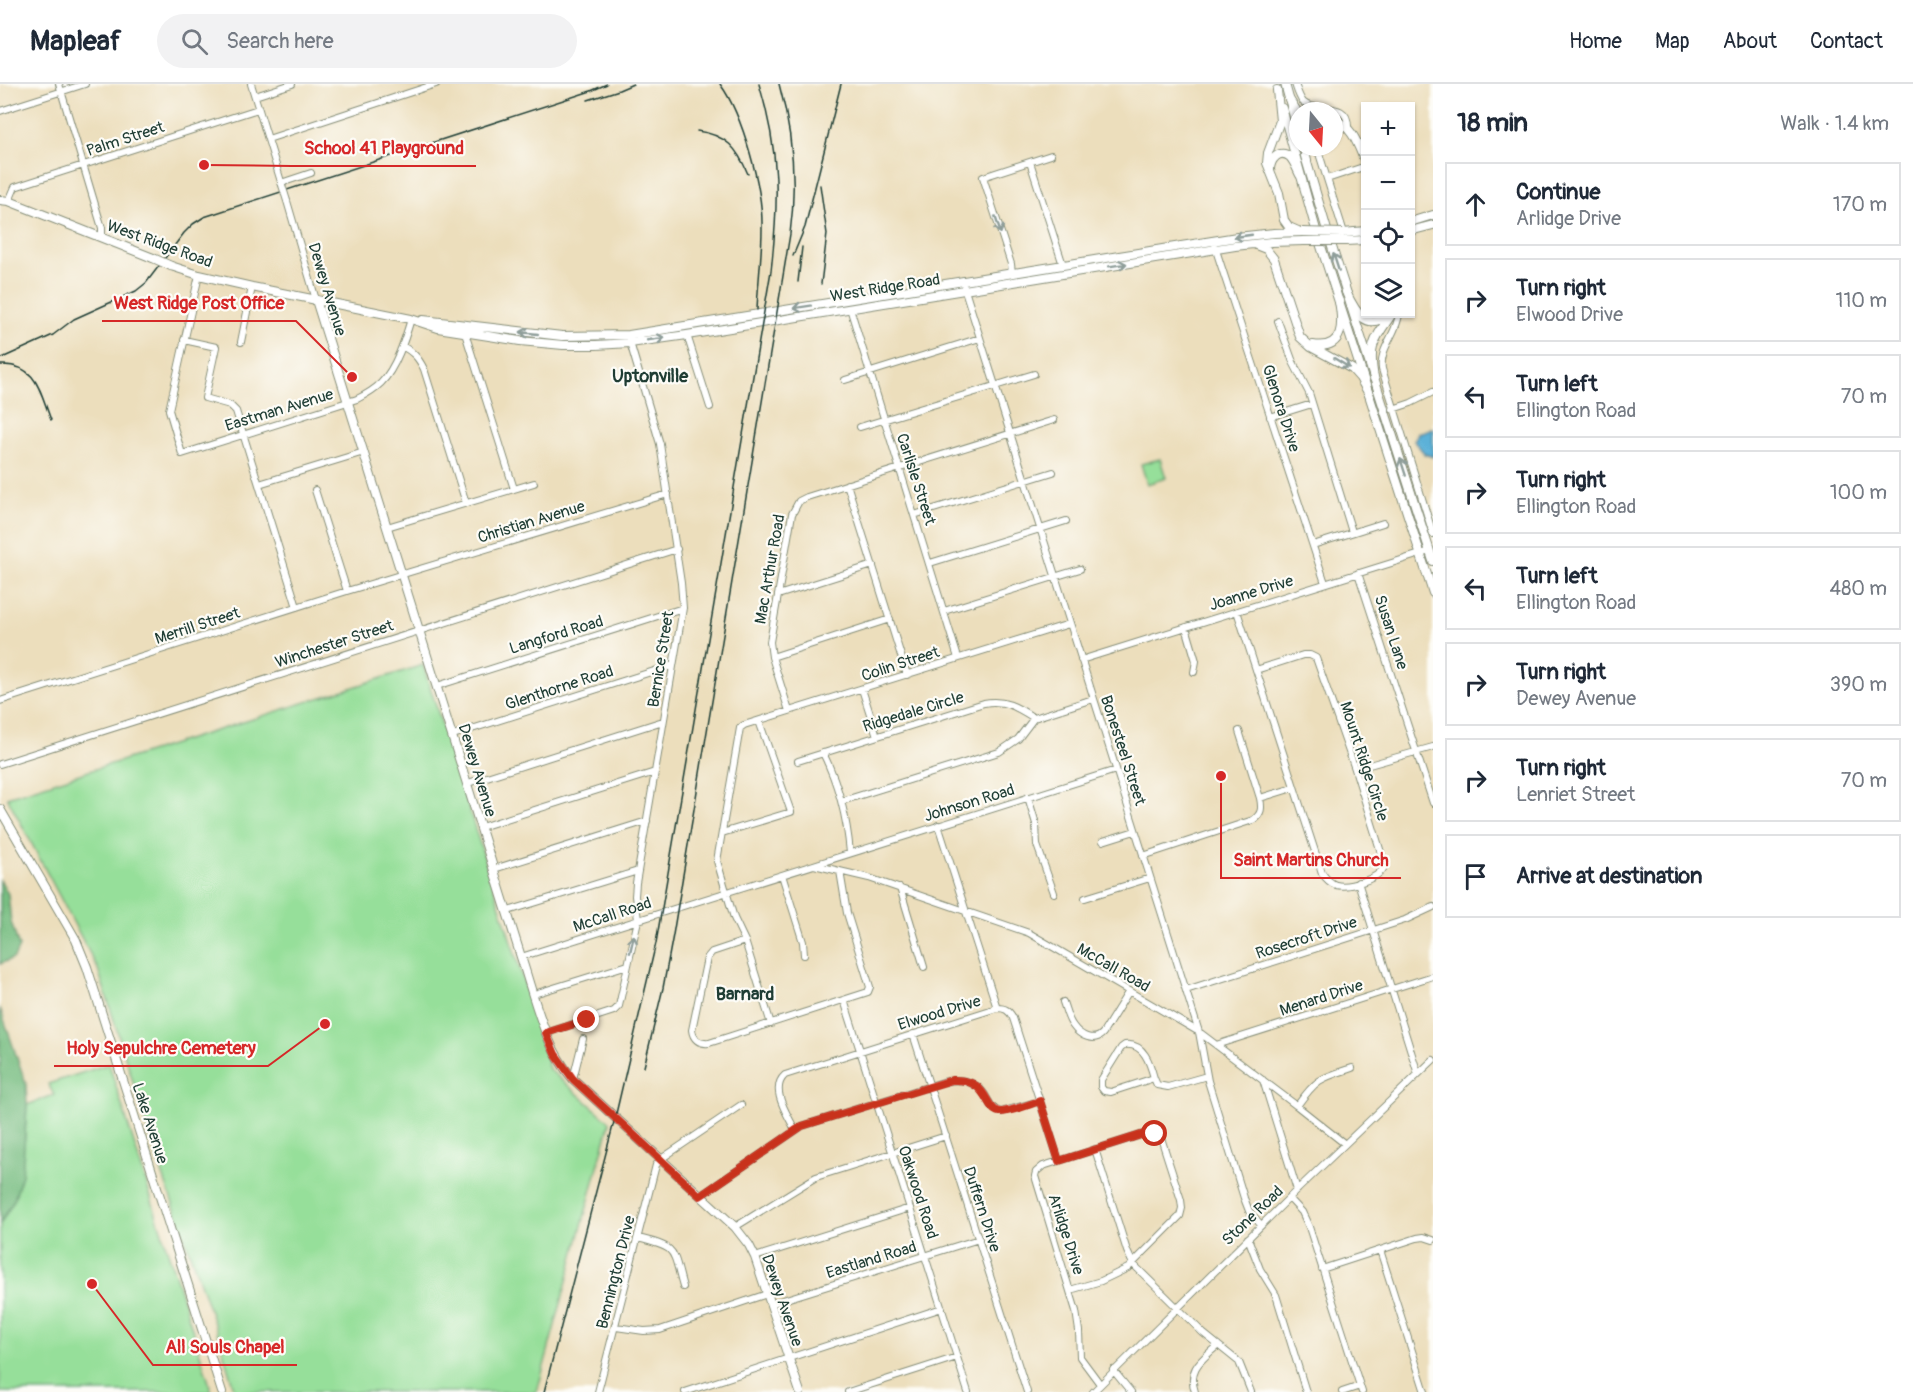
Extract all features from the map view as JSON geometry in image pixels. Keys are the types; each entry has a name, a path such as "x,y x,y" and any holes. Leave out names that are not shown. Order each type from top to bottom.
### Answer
{"highway":[{"path":"1276,87 1279,123 1267,163 1279,193 1282,214 1289,227 1303,237"},
{"path":"1343,125 1354,136 1362,156"},
{"path":"1271,173 1272,160 1282,154 1291,158 1300,175"},
{"path":"1305,156 1306,161"},
{"name":"West Ridge Road","path":"0,194 5,201 199,275 411,319 562,336 629,339 687,335 850,308 1011,273 1063,265 1214,245 1289,241 1303,237"},
{"path":"1263,234 1278,225 1282,214"},
{"path":"1415,224 1433,215"},
{"path":"1415,227 1421,228 1433,223"},
{"name":"West Ridge Road","path":"411,319 438,328 465,333 563,345 596,345 1214,245 1263,234 1303,237 1344,236 1361,232"},
{"name":"West Ridge Road","path":"1344,236 1361,239"},
{"path":"1275,263 1277,249 1289,241"},
{"path":"1250,244 1266,249 1275,263 1298,332 1304,341 1350,368 1360,378 1370,396"},
{"path":"1346,292 1356,312 1361,316"},
{"path":"1304,341 1324,346 1337,338 1342,327 1339,301"},
{"path":"1363,318 1377,321 1383,318"},
{"path":"1374,378 1372,346 1388,318"}],"main road":[{"path":"1285,84 1290,102"},
{"path":"1276,87 1300,175 1339,301 1433,593"},
{"path":"1306,161 1374,378 1425,522 1433,561"},
{"name":"Dewey Avenue","path":"316,300 494,869 546,1033 555,1054 573,1079 735,1227 749,1245 800,1392"},
{"name":"Lake Avenue","path":"0,809 76,940 87,967 222,1392"}],"street":[{"path":"59,84 102,228 102,238"},
{"path":"0,111 85,84"},
{"name":"Dewey Avenue","path":"251,84 316,300"},
{"path":"255,96 292,84"},
{"path":"268,139 436,84"},
{"path":"1295,84 1302,100 1312,107 1340,111 1348,122 1348,128"},
{"name":"Palm Street","path":"5,201 15,187 258,109"},
{"path":"1011,273 1011,264 983,177 1051,155"},
{"path":"1320,156 1344,236"},
{"path":"1030,162 1063,265"},
{"path":"1327,179 1361,166"},
{"path":"282,184 310,173"},
{"name":"Glenora Drive","path":"1214,245 1325,583"},
{"path":"199,275 184,340 216,347 205,398 233,407 297,607"},
{"name":"Bonesteel Street","path":"963,285 1199,1032 1207,1076 1244,1197 1249,1211 1261,1225"},
{"path":"240,342 252,287"},
{"name":"Carlisle Street","path":"850,308 958,658"},
{"path":"1398,318 1381,360 1384,380 1425,522 1433,534"},
{"name":"Eastman Avenue","path":"184,340 169,410 182,454 357,399 381,383 402,346 411,319"},
{"path":"1278,321 1292,360 1308,391 1352,532"},
{"path":"465,333 514,489"},
{"path":"687,335 710,407"},
{"path":"845,380 980,338"},
{"name":"Bernice Street","path":"546,1033 617,1009 638,920 635,889 683,608 677,549 660,444 629,339"},
{"path":"402,346 412,351 424,369 466,503"},
{"path":"860,428 1034,374"},
{"path":"1393,409 1433,393"},
{"path":"1270,417 1312,404"},
{"name":"Mac Arthur Road","path":"789,711 772,657 770,642 792,514 796,505 807,497 1054,420"},
{"path":"259,484 364,452"},
{"path":"914,515 1053,472"},
{"path":"387,527 534,483"},
{"path":"847,484 907,675"},
{"path":"315,490 347,591"},
{"name":"Christian Avenue","path":"402,575 668,494"},
{"path":"930,563 1066,521"},
{"path":"1411,527 1425,522"},
{"path":"1312,544 1383,523"},
{"name":"Winchester Street","path":"0,764 677,549"},
{"name":"Joanne Drive","path":"1081,660 1430,550"},
{"path":"778,595 873,565"},
{"path":"944,611 1080,569"},
{"name":"Susan Lane","path":"1358,573 1433,803"},
{"name":"Merrill Street","path":"0,701 402,575"},
{"name":"Langford Road","path":"437,686 683,608"},
{"name":"Mount Ridge Circle","path":"1237,611 1293,788 1322,873 1330,882 1339,886 1378,875 1383,871 1384,864 1355,769 1316,658 1303,655 1256,670"},
{"path":"772,657 890,619"},
{"name":"Colin Street","path":"722,833 740,728 1070,624"},
{"path":"1186,627 1196,661 1194,672"},
{"name":"Glenthorne Road","path":"453,735 673,665"},
{"path":"862,689 877,736"},
{"path":"842,801 999,752 1018,740 1034,718 1093,699"},
{"name":"Ridgedale Circle","path":"798,761 992,701 1014,705 1034,718"},
{"path":"468,783 663,721"},
{"path":"759,721 791,812 722,833 717,861 734,918 745,941 771,1023"},
{"path":"1143,856 1253,820 1261,812 1260,798 1239,732"},
{"path":"1355,769 1433,747"},
{"path":"823,753 842,801 850,853"},
{"name":"Johnson Road","path":"830,860 1116,770"},
{"path":"481,826 655,772"},
{"path":"1260,798 1293,788"},
{"path":"1028,798 1036,824 1037,845 1054,893"},
{"path":"494,869 647,821"},
{"path":"938,825 997,1008"},
{"path":"1103,841 1135,831"},
{"path":"745,941 717,950 708,956 692,1027 693,1035 699,1042 709,1043 866,993 870,987 847,913 840,871 833,866 830,860"},
{"name":"McCall Road","path":"522,957 830,860"},
{"name":"McCall Road","path":"814,865 900,888 1029,933 1199,1032 1345,1144"},
{"path":"508,911 638,871"},
{"path":"782,875 803,942 804,955"},
{"path":"1085,898 1150,878"},
{"path":"1358,882 1418,1074"},
{"path":"900,888 924,966"},
{"name":"Rosecroft Drive","path":"1186,990 1416,916 1433,907"},
{"path":"534,994 627,965"},
{"name":"Menard Drive","path":"1216,1045 1433,976"},
{"path":"1063,1002 1072,1026 1085,1036 1094,1039 1103,1033 1129,991"},
{"name":"Oakwood Road","path":"844,1000 968,1392"},
{"name":"Elwood Drive","path":"795,1130 779,1095 778,1086 780,1080 791,1072 997,1008 1006,1010 1013,1018 1059,1161"},
{"name":"Duffern Drive","path":"913,1034 1027,1392"},
{"path":"573,1079 583,1039"},
{"path":"1154,1078 1111,1092 1104,1091 1100,1083 1121,1048 1127,1045 1138,1048 1146,1055 1158,1085 1168,1087 1207,1076"},
{"name":"Stone Road","path":"1093,1392 1177,1307 1433,1060"},
{"path":"1297,1106 1320,1079 1352,1068"},
{"path":"700,1196 806,1124 930,1085 952,1080 968,1081 981,1090 992,1108 1001,1112 1040,1101"},
{"path":"1263,1080 1297,1190"},
{"path":"661,1159 741,1105"},
{"name":"Arlidge Drive","path":"1100,1384 1080,1357 1078,1318 1035,1176 1036,1172 1043,1166 1095,1149 1151,1133 1158,1136 1162,1141 1181,1200 1182,1212 1178,1219 1133,1264"},
{"path":"735,1227 816,1177 946,1136"},
{"path":"1095,1149 1133,1264 1203,1333 1239,1362 1251,1392"},
{"name":"Bennington Drive","path":"598,1392 655,1168 661,1159"},
{"path":"1289,1198 1306,1220 1361,1389 1342,1392"},
{"path":"755,1257 910,1208"},
{"path":"1323,1269 1417,1238 1424,1237 1433,1240"},
{"path":"638,1238 664,1244 672,1250 683,1287"},
{"path":"1248,1238 1260,1269 1276,1295 1306,1392"},
{"name":"Eastland Road","path":"771,1304 979,1239"},
{"path":"1380,1250 1425,1392"},
{"path":"1070,1290 1115,1275 1133,1264"},
{"path":"616,1327 636,1331 660,1330 767,1294"},
{"path":"685,1392 942,1308"},
{"path":"1195,1392 1192,1381 1194,1370 1218,1345"},
{"path":"848,1392 957,1357"},
{"path":"1113,1370 1131,1392"}],"green space":[{"path":"1160,459 1166,478 1147,484 1141,464"},
{"path":"423,665 523,979 549,1069 610,1122 537,1392 235,1392 218,1335 152,1143 98,969 7,797"},
{"path":"0,880 8,894 11,922 19,947 14,958 0,964"},
{"path":"0,1008 26,1084 27,1105 22,1175 14,1200 0,1224"},
{"path":"109,1064 212,1392 0,1392 0,1224 14,1200 25,1137 27,1105 54,1095 48,1084"}],"water":[{"path":"1433,428 1433,457 1425,454 1414,441 1418,433"}],"railway":[{"path":"0,359 53,335 74,319 136,291 146,283 184,233 204,217 607,84"},
{"path":"588,100 633,84"},
{"path":"720,84 744,133 759,193 762,238 757,310"},
{"path":"544,1392 615,1118 656,943 771,271 776,177 771,133 759,84"},
{"path":"644,1067 673,935 790,234 793,196 792,159 788,121 779,84"},
{"path":"793,256 805,227 841,84"},
{"path":"697,131 716,136 730,144 740,157 748,174"},
{"path":"820,185 827,234 821,284"},
{"path":"798,282 802,247"},
{"path":"0,365 22,369 29,374 40,390 51,420"}],"place":[{"name":"School 41 Playground","path":"204,165"},
{"name":"West Ridge Post Office","path":"352,377"},
{"name":"Saint Martins Church","path":"1221,776"},
{"name":"Holy Sepulchre Cemetery","path":"325,1024"},
{"name":"All Souls Chapel","path":"92,1284"}],"district":[{"name":"Uptonville","path":"650,376"},
{"name":"Barnard","path":"745,994"}],"route":[{"path":"587,1020 546,1033 560,1062 573,1079 700,1196 806,1124 952,1080 968,1081 975,1085 985,1095 992,1108 998,1112 1040,1101 1059,1161 1144,1134 1155,1134"}]}
